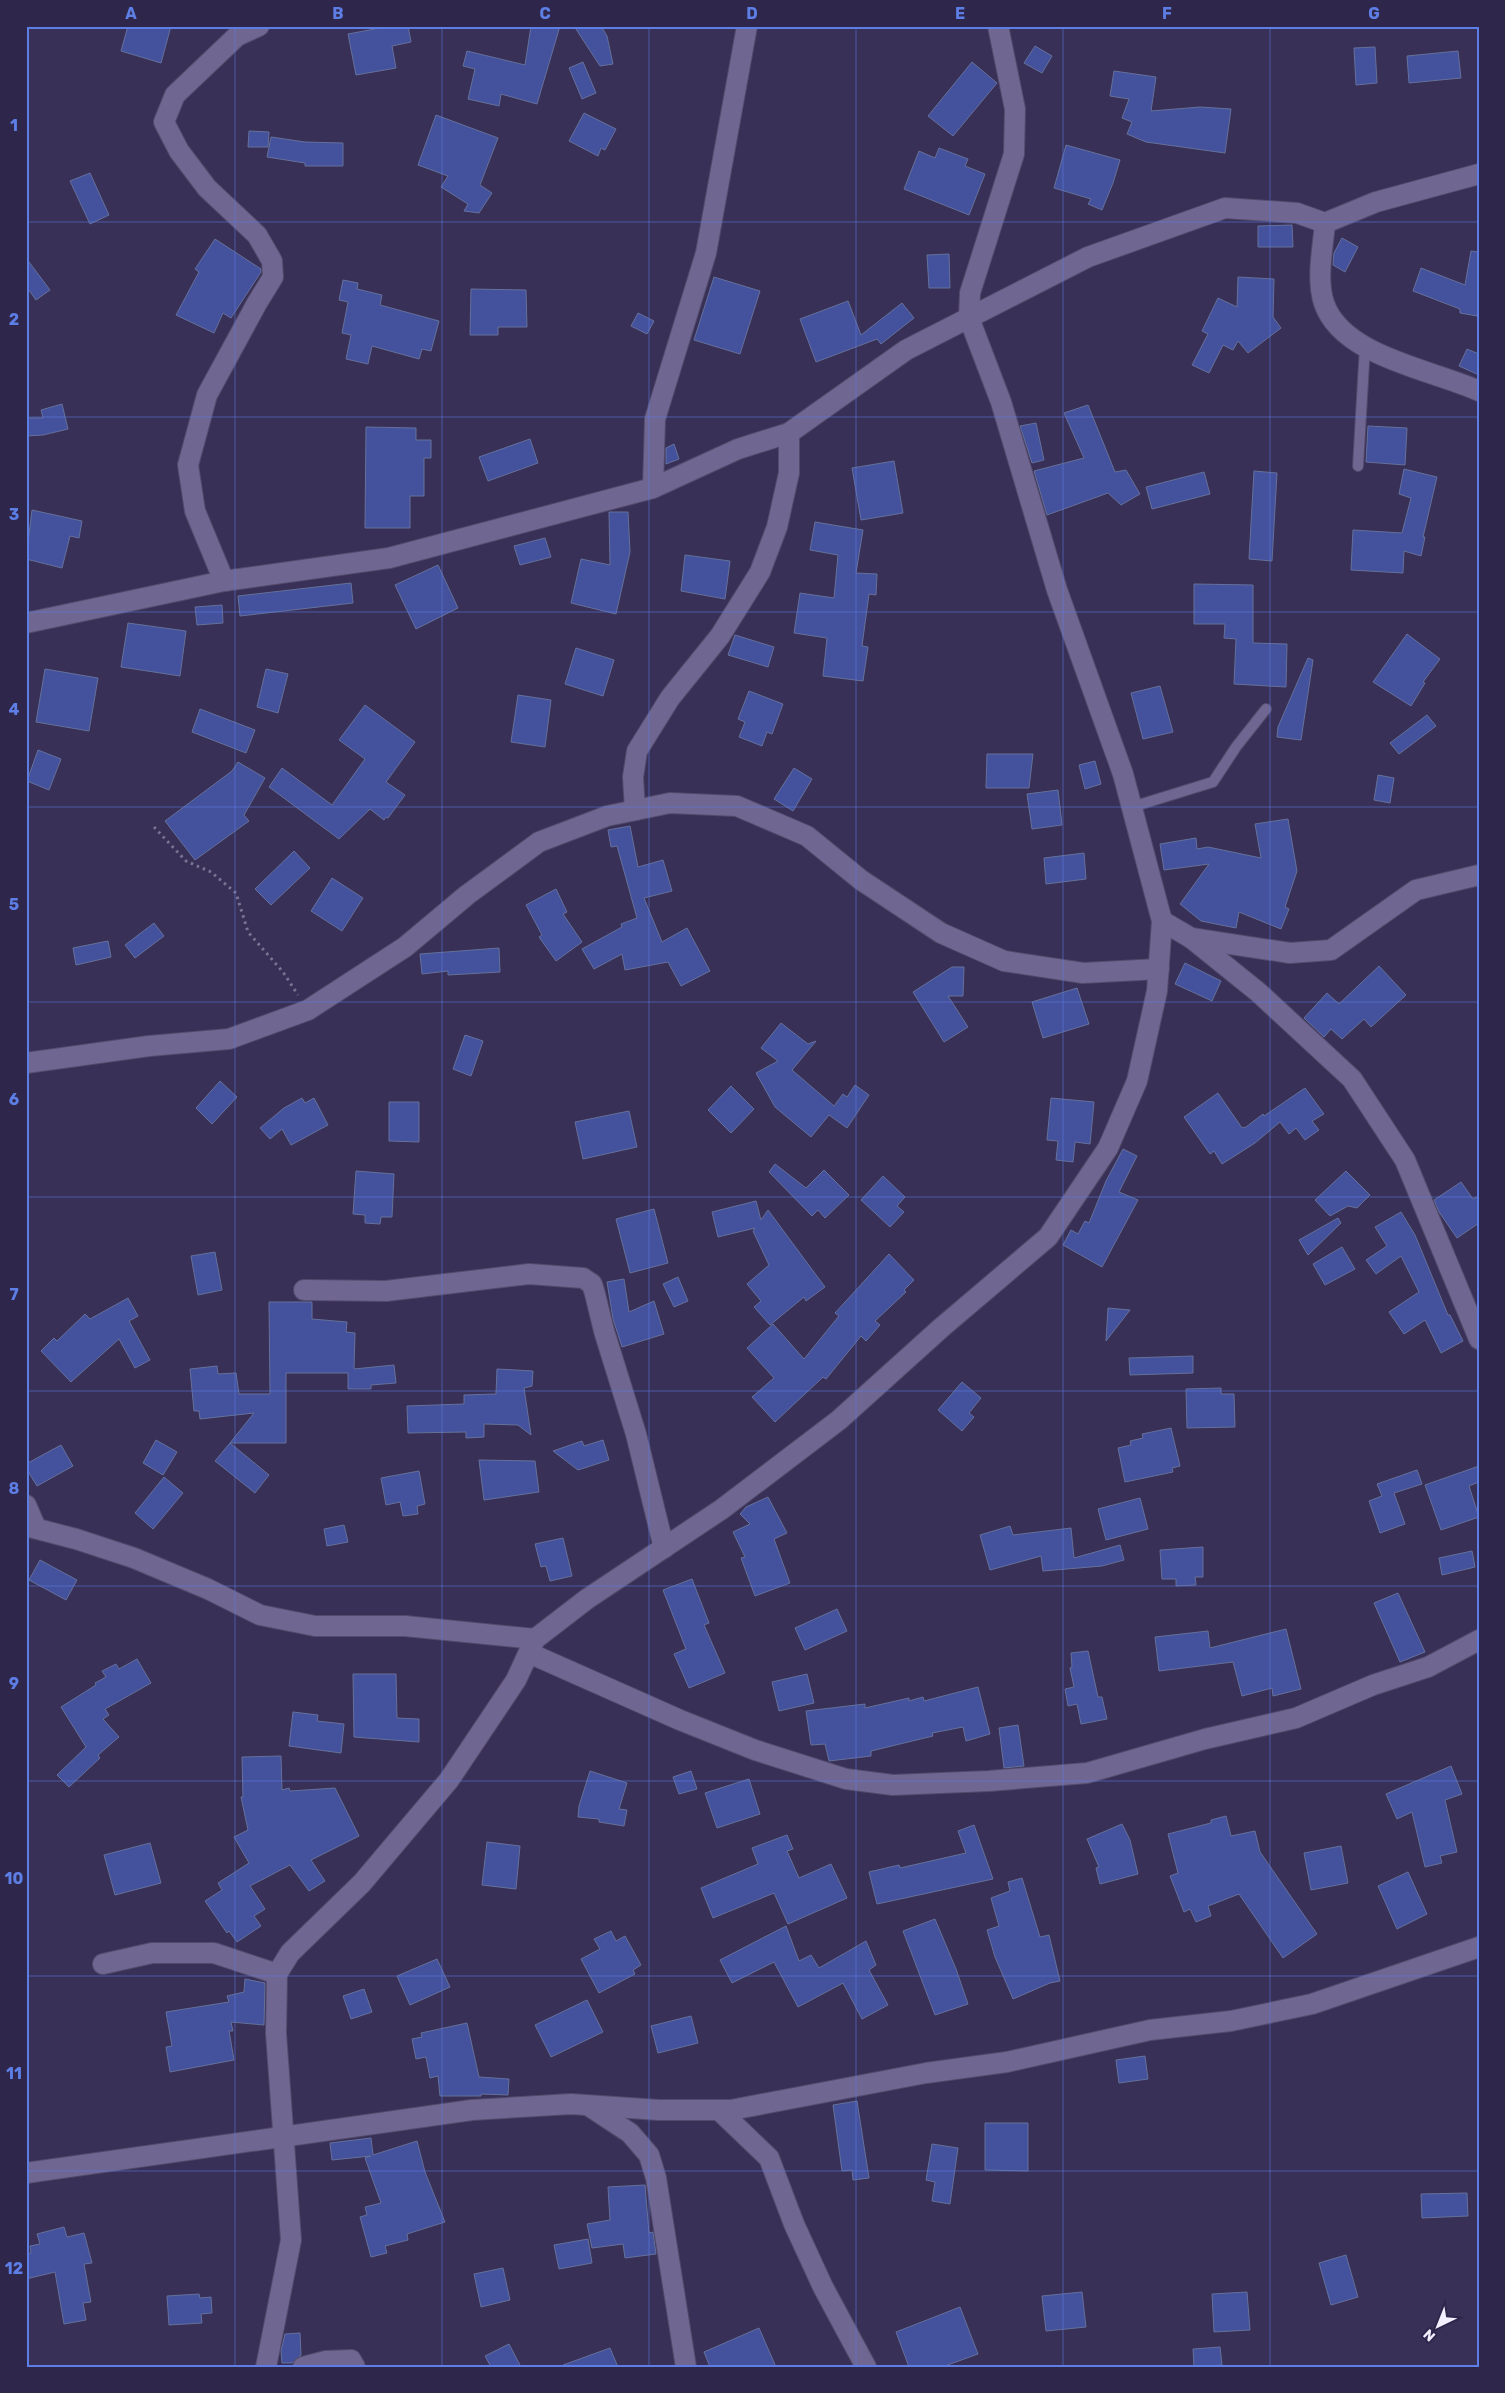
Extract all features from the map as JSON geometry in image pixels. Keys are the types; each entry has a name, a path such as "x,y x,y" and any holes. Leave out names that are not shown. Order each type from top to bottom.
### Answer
{"street":[{"path":"224,581 195,511 188,465 207,395 257,302 274,277 272,261 257,235 207,188 179,150 164,122 175,95 237,36 259,26"},
{"path":"653,488 655,419 706,253 748,26"},
{"path":"266,2367 291,2240 276,2033 277,1974 290,1953 362,1883 449,1780 516,1680 532,1646 587,1599 722,1509 839,1420 941,1328 1048,1237 1108,1148 1137,1081 1157,991 1162,921 1123,774 1057,590 1002,402 969,318 970,293 1014,154 1015,109 998,26"},
{"path":"26,623 224,581 389,558 653,488 738,449 789,433 906,350 1088,257 1225,208 1297,213 1325,223 1376,202 1479,174"},
{"path":"1325,223 1321,276 1324,303 1339,327 1365,346 1408,366 1479,391"},
{"path":"634,810 633,777 637,752 670,698 720,636 760,572 777,527 790,473 789,433"},
{"path":"26,1063 149,1046 229,1039 308,1010 405,947 467,895 539,842 607,816 670,803 737,806 807,836 861,880 941,933 1004,961 1083,973 1159,969"},
{"path":"1190,938 1290,953 1331,950 1416,890 1479,875"},
{"path":"1162,921 1190,938 1258,992 1352,1079 1405,1160 1472,1301 1479,1339"},
{"path":"304,1290 386,1291 529,1274 583,1278 592,1284 604,1332 636,1434 664,1548"},
{"path":"26,1505 31,1527 134,1558 208,1589 260,1615 315,1626 405,1626 532,1646 680,1720 755,1750 846,1779 893,1785 988,1781 1086,1773 1205,1738 1296,1718 1373,1685 1428,1667 1479,1640"},
{"path":"26,2173 284,2135 344,2130 472,2110 571,2104 659,2110 720,2111 926,2073 1007,2062 1150,2030 1231,2021 1312,2004 1479,1947"},
{"path":"103,1964 152,1953 214,1953 277,1974"},
{"path":"588,2105 630,2133 649,2155 656,2178 686,2367"},
{"path":"720,2111 769,2158 798,2233 823,2287 866,2367"},
{"path":"303,2367 326,2361 351,2360 355,2367"}],"lane":[{"path":"1358,466 1365,346"},
{"path":"1132,807 1213,782 1236,746 1266,709"}],"path":[{"path":"154,827 186,860 212,872 236,893 248,932 283,972 308,1010"}],"building":[{"path":"128,26 171,26 161,63 121,51"},
{"path":"391,26 408,26 411,42 392,46 396,68 356,75 348,34"},
{"path":"531,26 560,26 537,104 501,94 499,106 468,99 475,69 463,66 467,51 525,65"},
{"path":"574,26 601,26 607,36 613,64 600,66"},
{"path":"1035,46 1052,56 1042,73 1024,63"},
{"path":"1375,47 1377,83 1356,85 1354,48"},
{"path":"1458,51 1461,78 1409,83 1407,56"},
{"path":"583,62 596,93 582,99 569,68"},
{"path":"972,62 997,83 953,136 928,116"},
{"path":"1114,71 1156,77 1151,111 1200,107 1231,109 1225,153 1146,142 1127,134 1132,122 1122,118 1129,99 1110,96"},
{"path":"584,113 616,129 605,150 601,148 598,156 569,141"},
{"path":"436,115 498,138 480,185 492,193 479,213 464,211 468,204 441,187 448,176 418,165"},
{"path":"249,131 269,132 268,147 248,147"},
{"path":"271,137 305,142 343,143 343,166 305,166 305,163 267,157"},
{"path":"1066,145 1120,160 1102,210 1088,204 1091,199 1054,188"},
{"path":"939,148 968,159 965,166 985,174 969,215 904,189 919,151 935,158"},
{"path":"90,173 109,215 90,224 70,181"},
{"path":"1292,225 1293,247 1258,247 1258,226"},
{"path":"1342,238 1358,247 1345,272 1333,265 1334,253"},
{"path":"215,239 261,269 261,272 231,318 223,313 214,333 176,315 199,272 195,269"},
{"path":"1471,251 1479,252 1479,303 1477,316 1460,313 1460,309 1413,291 1421,268 1465,285"},
{"path":"949,254 950,288 929,288 927,255"},
{"path":"26,258 50,290 36,300 26,286"},
{"path":"714,277 760,291 740,354 694,340"},
{"path":"1238,277 1274,279 1273,317 1281,328 1248,353 1238,341 1233,350 1223,345 1209,373 1192,365 1208,334 1202,331 1218,298 1237,307"},
{"path":"343,280 358,283 357,289 382,295 380,305 439,321 431,351 422,349 419,359 372,346 368,364 346,359 351,335 342,333 348,302 339,300"},
{"path":"471,289 526,290 527,327 498,327 498,335 470,335"},
{"path":"848,301 861,335 902,303 914,318 881,344 877,339 816,362 800,319"},
{"path":"638,313 654,321 647,334 631,326"},
{"path":"1467,349 1479,354 1479,375 1459,366"},
{"path":"62,404 68,429 43,435 26,436 26,418 43,418 41,410"},
{"path":"1088,405 1115,472 1126,470 1140,494 1121,505 1108,493 1047,515 1034,471 1084,458 1064,413"},
{"path":"1036,423 1044,460 1032,463 1020,426"},
{"path":"1368,426 1407,428 1405,465 1366,462"},
{"path":"366,427 416,428 416,440 431,440 431,458 424,458 424,496 410,496 410,528 365,528"},
{"path":"530,439 538,463 488,481 479,457"},
{"path":"674,444 679,459 666,464 666,448"},
{"path":"894,461 903,513 861,520 852,468"},
{"path":"1404,469 1437,477 1423,537 1425,537 1421,556 1404,551 1403,573 1351,570 1353,530 1402,533 1411,498 1399,494"},
{"path":"1254,471 1277,473 1272,561 1249,559"},
{"path":"1204,472 1210,494 1152,509 1146,487"},
{"path":"32,510 82,521 79,538 70,536 62,568 26,559"},
{"path":"609,512 628,512 630,552 616,614 571,603 581,559 610,565"},
{"path":"815,522 863,530 856,573 877,574 876,595 869,594 862,646 868,647 863,681 823,676 827,638 794,633 800,593 834,598 838,555 810,550"},
{"path":"545,538 551,557 520,565 514,546"},
{"path":"685,555 730,561 725,599 681,591"},
{"path":"438,565 458,608 416,629 395,585"},
{"path":"351,583 353,603 240,616 238,596"},
{"path":"1194,584 1253,585 1253,643 1287,644 1286,687 1234,684 1236,639 1224,638 1225,624 1194,624"},
{"path":"222,605 223,623 197,625 195,607"},
{"path":"128,623 186,631 180,676 121,667"},
{"path":"1407,634 1440,659 1423,682 1425,683 1411,706 1373,682"},
{"path":"735,635 774,647 768,667 728,655"},
{"path":"576,648 614,660 603,696 565,684"},
{"path":"1308,658 1313,660 1301,740 1277,737 1278,727"},
{"path":"45,669 98,678 89,731 36,722"},
{"path":"266,669 288,674 278,713 257,707"},
{"path":"1160,686 1173,732 1143,739 1131,693"},
{"path":"749,691 783,704 772,734 767,732 762,746 739,737 745,722 738,719"},
{"path":"518,695 551,700 545,747 511,742"},
{"path":"365,705 415,742 386,782 405,795 388,818 386,817 384,820 370,809 339,839 269,787 282,768 332,805 365,759 339,740"},
{"path":"200,709 255,730 246,753 192,732"},
{"path":"1427,715 1436,726 1399,754 1390,743"},
{"path":"38,750 61,759 49,790 27,781"},
{"path":"987,754 1033,754 1029,788 986,788"},
{"path":"1095,761 1101,784 1085,789 1079,765"},
{"path":"238,762 265,778 244,815 249,821 195,860 165,821 232,771"},
{"path":"794,768 812,779 793,811 774,799"},
{"path":"1378,775 1394,778 1390,803 1374,800"},
{"path":"1058,790 1062,825 1032,829 1027,794"},
{"path":"1288,819 1297,871 1285,907 1289,909 1281,929 1239,912 1236,928 1201,921 1180,904 1209,864 1164,870 1160,844 1196,838 1197,849 1208,847 1261,858 1255,824"},
{"path":"630,826 638,867 663,860 672,891 644,898 662,942 687,928 710,971 681,986 668,962 625,970 622,954 594,969 582,949 622,927 621,924 637,918 617,846 611,847 608,830"},
{"path":"294,851 310,868 271,905 255,889"},
{"path":"1084,853 1086,879 1046,884 1044,858"},
{"path":"332,878 363,898 342,931 311,911"},
{"path":"556,889 567,912 563,914 582,942 556,961 539,937 542,935 526,905"},
{"path":"154,923 164,936 135,958 125,945"},
{"path":"108,941 111,957 76,965 73,948"},
{"path":"499,948 500,972 448,975 448,971 422,974 420,954"},
{"path":"1185,963 1221,981 1212,1001 1175,984"},
{"path":"1379,966 1406,995 1371,1027 1364,1019 1342,1039 1331,1029 1324,1037 1304,1018 1327,993 1339,1004"},
{"path":"952,967 964,967 963,996 948,996 968,1027 944,1042 913,992"},
{"path":"1077,988 1089,1024 1043,1038 1032,1002"},
{"path":"781,1023 808,1044 816,1041 792,1070 834,1106 843,1094 847,1097 855,1085 869,1095 847,1128 829,1115 811,1137 775,1107 756,1073 778,1061 761,1048"},
{"path":"465,1035 483,1041 471,1076 453,1069"},
{"path":"220,1081 237,1097 212,1124 196,1108"},
{"path":"731,1086 754,1109 731,1133 708,1110"},
{"path":"1305,1088 1324,1114 1312,1121 1319,1130 1305,1140 1296,1128 1289,1134 1280,1122 1255,1143 1222,1164 1214,1151 1210,1154 1184,1117 1218,1093 1242,1128 1263,1114 1264,1116"},
{"path":"302,1098 305,1103 314,1098 328,1125 291,1145 282,1129 270,1139 260,1128 284,1108"},
{"path":"1051,1098 1094,1102 1090,1144 1075,1142 1073,1162 1056,1160 1058,1141 1047,1140"},
{"path":"389,1102 419,1102 419,1142 389,1141"},
{"path":"629,1111 637,1147 583,1159 575,1122"},
{"path":"1123,1149 1137,1156 1119,1192 1138,1200 1102,1267 1063,1245 1071,1230 1078,1234 1085,1221 1089,1223 1106,1181"},
{"path":"775,1164 806,1188 824,1170 849,1195 825,1218 818,1210 812,1216 769,1172"},
{"path":"356,1171 394,1174 392,1217 381,1217 380,1224 365,1223 365,1215 353,1214"},
{"path":"1346,1171 1370,1195 1357,1208 1348,1206 1330,1216 1315,1200"},
{"path":"883,1176 905,1197 897,1206 904,1212 890,1227 861,1200"},
{"path":"1461,1182 1473,1199 1479,1196 1479,1223 1457,1238 1439,1212 1434,1200"},
{"path":"756,1201 761,1220 768,1210 825,1287 806,1301 804,1297 770,1325 754,1307 761,1301 747,1284 769,1265 753,1231 755,1228 718,1237 712,1212"},
{"path":"654,1209 668,1263 630,1273 616,1219"},
{"path":"1401,1212 1415,1235 1448,1315 1450,1315 1463,1341 1441,1353 1425,1320 1404,1334 1389,1312 1419,1292 1401,1256 1376,1274 1366,1260 1387,1246 1375,1227"},
{"path":"1338,1218 1341,1223 1308,1255 1299,1240"},
{"path":"1342,1247 1355,1269 1325,1285 1313,1264"},
{"path":"215,1252 222,1290 198,1295 191,1256"},
{"path":"889,1254 914,1280 904,1290 906,1292 875,1321 880,1325 866,1341 861,1336 826,1379 823,1377 775,1422 752,1397 774,1378 747,1348 773,1324 804,1359 839,1316 835,1313"},
{"path":"678,1277 688,1301 674,1307 663,1284"},
{"path":"624,1279 629,1312 654,1301 664,1334 622,1347 613,1319 607,1282"},
{"path":"128,1298 138,1316 129,1321 150,1360 135,1368 119,1339 71,1382 41,1351 54,1338 57,1341 85,1314 90,1319"},
{"path":"269,1302 312,1302 312,1319 347,1322 346,1332 355,1333 354,1369 394,1365 396,1383 371,1385 371,1389 348,1389 348,1373 286,1373 286,1443 230,1443 254,1413 200,1419 199,1411 194,1411 190,1369 217,1366 218,1374 236,1373 239,1394 270,1394"},
{"path":"1108,1308 1130,1310 1106,1341"},
{"path":"1193,1356 1193,1373 1130,1375 1129,1358"},
{"path":"497,1369 533,1371 532,1386 524,1388 531,1435 518,1425 484,1424 484,1437 466,1438 466,1432 408,1433 407,1406 464,1404 464,1395 496,1394"},
{"path":"962,1382 981,1398 969,1413 974,1417 962,1431 938,1410"},
{"path":"1221,1388 1221,1394 1234,1394 1235,1427 1187,1428 1186,1389"},
{"path":"1171,1428 1180,1466 1172,1468 1173,1472 1125,1482 1118,1448 1131,1445 1130,1441 1143,1438 1142,1434"},
{"path":"156,1440 177,1452 163,1475 143,1463"},
{"path":"603,1440 609,1460 578,1470 553,1451 582,1441 584,1446"},
{"path":"230,1443 269,1475 255,1493 215,1461"},
{"path":"61,1445 73,1466 37,1486 26,1468 26,1464"},
{"path":"479,1460 535,1461 539,1492 484,1500"},
{"path":"1479,1466 1479,1482 1469,1486 1479,1517 1441,1530 1425,1485"},
{"path":"1417,1470 1422,1484 1394,1493 1405,1524 1380,1533 1369,1501 1382,1496 1377,1484"},
{"path":"419,1471 425,1504 417,1506 418,1514 403,1516 400,1502 386,1505 381,1478"},
{"path":"164,1477 183,1493 153,1529 135,1513"},
{"path":"768,1497 787,1533 774,1539 790,1583 755,1596 741,1558 745,1557 733,1532 750,1524 740,1514 746,1507"},
{"path":"1140,1498 1148,1529 1106,1540 1098,1509"},
{"path":"344,1525 348,1542 327,1546 324,1529"},
{"path":"1010,1526 1013,1535 1071,1528 1074,1558 1120,1545 1124,1560 1102,1566 1043,1571 1041,1556 990,1570 980,1535"},
{"path":"563,1538 572,1576 550,1581 546,1566 541,1567 535,1544"},
{"path":"1203,1547 1203,1577 1195,1577 1196,1585 1176,1586 1176,1579 1162,1579 1160,1550"},
{"path":"1472,1551 1475,1567 1442,1575 1439,1558"},
{"path":"40,1560 77,1580 66,1600 29,1580"},
{"path":"692,1579 709,1623 704,1625 725,1673 689,1688 674,1654 686,1649 663,1590"},
{"path":"1398,1593 1425,1652 1400,1662 1374,1603"},
{"path":"837,1609 847,1631 805,1650 795,1628"},
{"path":"1286,1629 1301,1689 1273,1696 1272,1688 1242,1696 1233,1662 1159,1671 1155,1637 1208,1631 1210,1648"},
{"path":"1088,1651 1098,1697 1102,1697 1107,1719 1081,1724 1077,1704 1068,1706 1065,1689 1074,1687 1070,1668 1072,1667 1071,1653"},
{"path":"137,1659 151,1683 105,1709 109,1715 103,1719 119,1737 98,1755 100,1758 69,1787 57,1775 86,1747 61,1707 106,1677 102,1671 116,1664 119,1669"},
{"path":"353,1674 396,1674 397,1718 419,1719 419,1742 354,1737"},
{"path":"807,1674 814,1703 779,1711 772,1682"},
{"path":"978,1687 990,1734 966,1741 963,1727 932,1733 933,1736 871,1751 871,1756 829,1761 825,1744 811,1745 806,1711 865,1704 865,1708 909,1698 909,1701 923,1697 924,1701"},
{"path":"293,1712 318,1715 317,1721 344,1724 341,1753 289,1746"},
{"path":"1018,1725 1024,1766 1004,1768 999,1728"},
{"path":"281,1756 282,1790 289,1788 290,1791 335,1788 359,1836 311,1860 325,1881 309,1891 290,1865 250,1886 265,1909 254,1916 261,1926 237,1942 229,1931 227,1933 205,1901 222,1890 218,1883 249,1863 234,1837 248,1830 241,1797 243,1797 242,1757"},
{"path":"1451,1766 1462,1794 1445,1800 1457,1852 1440,1856 1442,1863 1425,1867 1412,1812 1397,1819 1386,1794"},
{"path":"590,1771 627,1783 619,1809 627,1810 624,1826 599,1822 599,1819 578,1817 579,1806"},
{"path":"691,1771 697,1789 679,1794 673,1777"},
{"path":"749,1779 760,1814 717,1828 705,1793"},
{"path":"1226,1816 1231,1836 1255,1831 1260,1852 1317,1934 1283,1958 1239,1894 1208,1906 1211,1916 1196,1922 1190,1909 1184,1912 1170,1876 1178,1873 1168,1834 1211,1823 1211,1820"},
{"path":"1122,1824 1130,1840 1138,1874 1100,1884 1096,1868 1099,1867 1087,1839"},
{"path":"974,1825 993,1879 877,1904 869,1872 899,1865 900,1868 966,1853 958,1831"},
{"path":"787,1835 793,1849 787,1851 799,1878 831,1864 847,1898 788,1924 774,1893 713,1918 701,1888 758,1864 752,1848"},
{"path":"487,1842 520,1846 516,1889 482,1885"},
{"path":"150,1843 161,1883 115,1895 104,1855"},
{"path":"1341,1846 1348,1883 1311,1890 1304,1853"},
{"path":"1408,1872 1427,1914 1397,1929 1378,1886"},
{"path":"1022,1878 1040,1937 1049,1935 1060,1981 1050,1983 1013,1999 995,1957 987,1930 999,1926 991,1898 1010,1891 1008,1882"},
{"path":"935,1919 968,2004 935,2015 903,1931"},
{"path":"786,1926 799,1961 811,1955 819,1968 866,1941 876,1965 869,1970 888,2005 862,2019 843,1983 798,2007 774,1962 732,1983 720,1960"},
{"path":"611,1931 616,1941 625,1936 641,1965 633,1970 635,1974 599,1993 581,1959 600,1949 594,1939"},
{"path":"437,1959 450,1987 410,2005 397,1976"},
{"path":"245,1979 265,1983 264,2025 231,2022 233,2031 229,2031 234,2060 170,2072 166,2047 172,2046 166,2012 229,2002 227,1996 244,1992"},
{"path":"364,1989 372,2012 351,2019 343,1996"},
{"path":"587,2000 603,2032 551,2057 535,2025"},
{"path":"691,2016 698,2043 658,2053 651,2026"},
{"path":"467,2023 479,2077 509,2079 508,2095 440,2096 438,2076 430,2078 426,2057 416,2059 412,2039 422,2037 421,2033"},
{"path":"1145,2056 1148,2079 1119,2083 1116,2060"},
{"path":"857,2101 869,2178 853,2180 852,2170 842,2171 833,2105"},
{"path":"985,2123 1028,2123 1028,2171 985,2170"},
{"path":"371,2138 373,2155 417,2141 425,2172 445,2222 407,2234 408,2240 385,2246 387,2253 371,2257 360,2217 367,2215 365,2207 381,2203 365,2158 371,2156 332,2160 330,2143"},
{"path":"932,2144 958,2148 950,2204 932,2201 935,2182 926,2180"},
{"path":"645,2185 649,2233 653,2232 656,2254 625,2258 623,2244 592,2248 587,2224 610,2220 608,2187"},
{"path":"1467,2193 1468,2216 1422,2218 1421,2194"},
{"path":"64,2227 67,2237 84,2233 92,2263 84,2264 91,2302 83,2303 86,2320 64,2324 55,2272 26,2279 26,2254 31,2253 30,2246 40,2244 37,2234"},
{"path":"588,2239 592,2263 559,2269 554,2245"},
{"path":"1346,2255 1358,2297 1331,2305 1319,2263"},
{"path":"503,2268 510,2300 481,2307 474,2274"},
{"path":"1082,2292 1086,2327 1046,2331 1042,2296"},
{"path":"1247,2292 1250,2330 1214,2332 1212,2294"},
{"path":"199,2294 200,2298 211,2297 212,2313 201,2314 202,2323 169,2325 167,2296"},
{"path":"960,2307 978,2354 942,2367 909,2367 896,2332"},
{"path":"759,2328 776,2367 710,2367 704,2352"},
{"path":"300,2333 301,2355 292,2363 282,2363 281,2351 285,2334"},
{"path":"509,2344 521,2367 491,2367 485,2356"},
{"path":"1220,2347 1222,2365 1194,2367 1193,2349"},
{"path":"610,2348 618,2367 563,2367 563,2365"}]}
